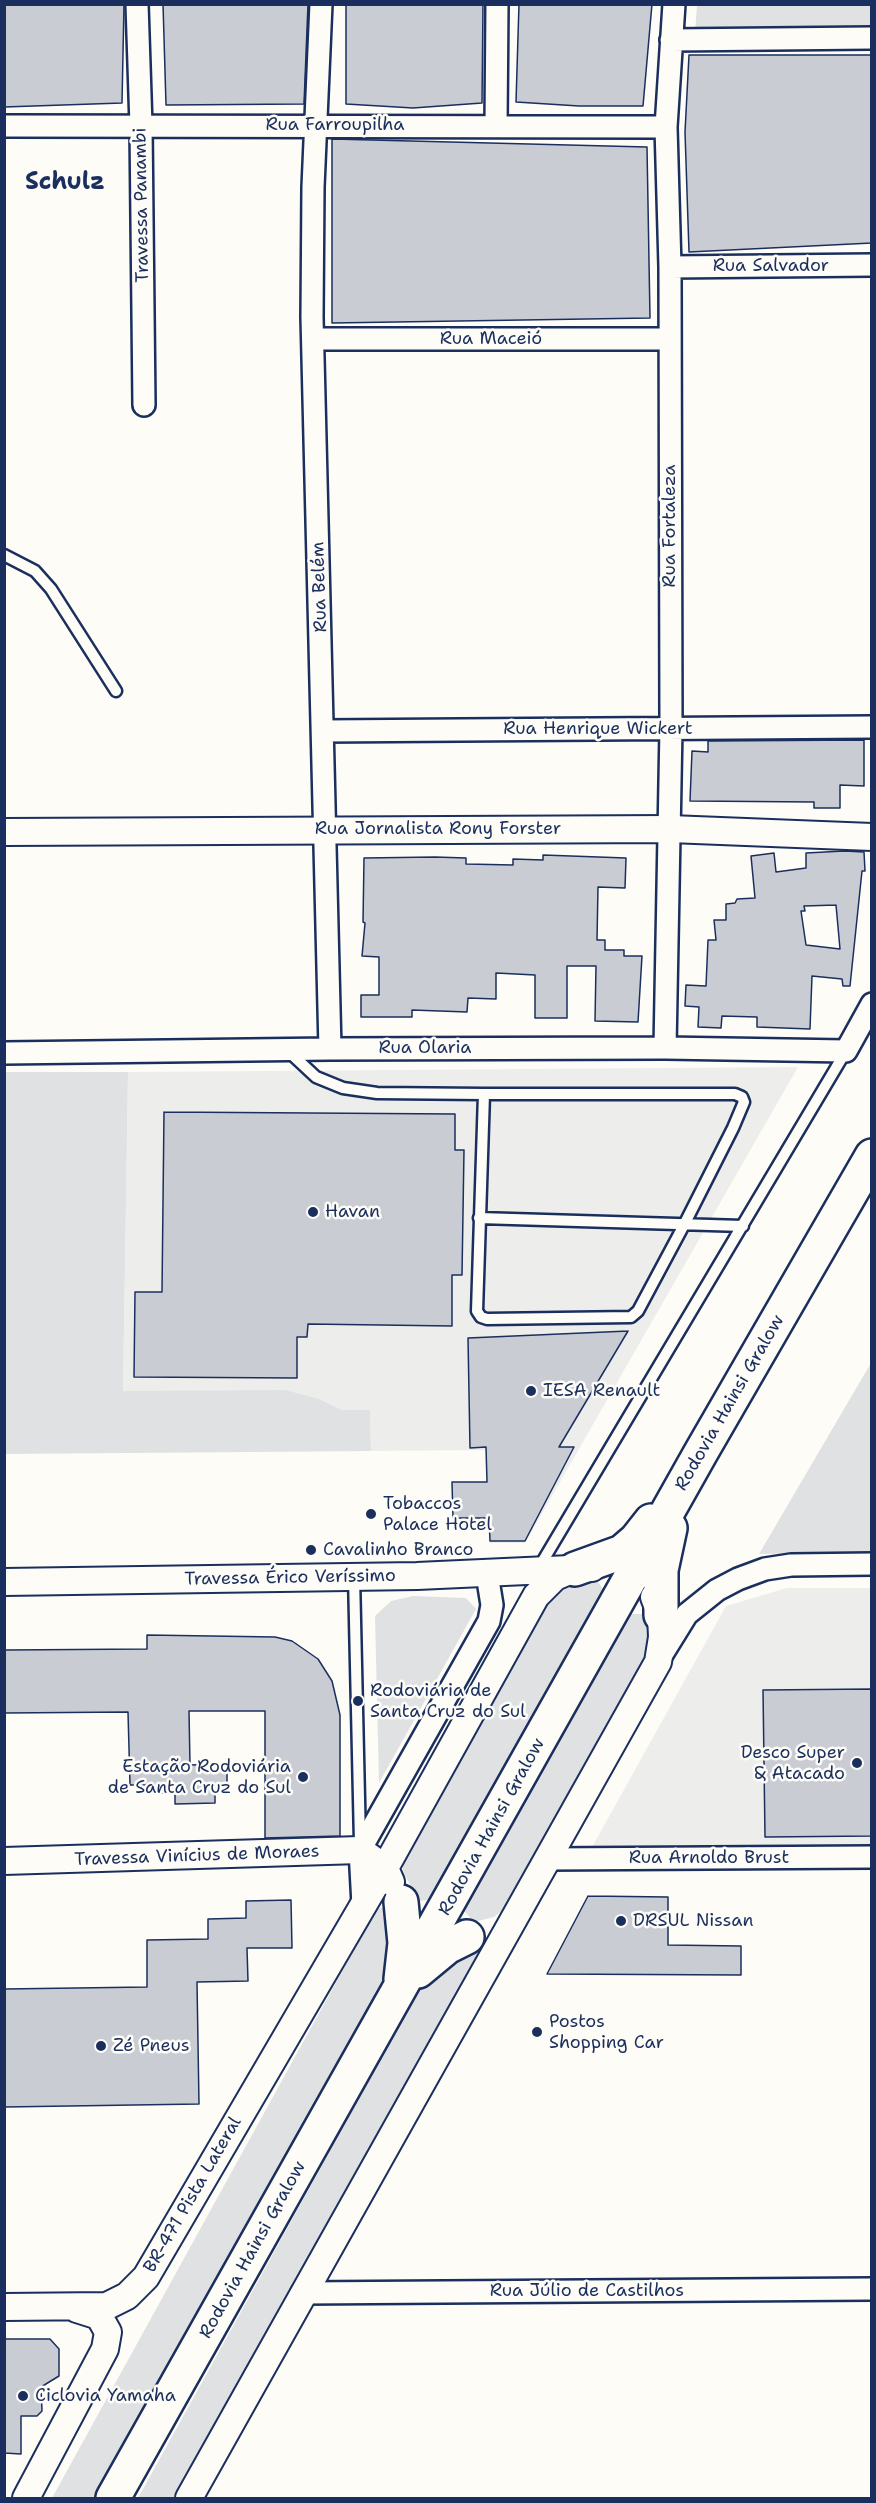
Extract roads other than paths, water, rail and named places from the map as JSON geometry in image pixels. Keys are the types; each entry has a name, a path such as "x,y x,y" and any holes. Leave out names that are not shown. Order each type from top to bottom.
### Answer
{"main road":[{"name":"Rodovia Hainsi Gralow","path":"113,2499 700,1454 872,1156"},
{"path":"575,1569 622,1552 636,1540 700,1454"},
{"path":"661,1616 661,1570 666,1543 672,1521 700,1454"},
{"path":"396,1998 405,1963 405,1925 401,1902"},
{"path":"396,1998 420,1969 447,1947 467,1937"}],"street":[{"name":"Travessa Panambi","path":"136,4 141,126 144,405"},
{"name":"Rua Belém","path":"321,4 312,210 313,339 330,1049"},
{"path":"496,126 497,4"},
{"name":"Rua Fortaleza","path":"665,1048 671,728 670,267 666,127 674,4"},
{"path":"671,40 872,38"},
{"name":"Rua Farroupilha","path":"4,126 666,127"},
{"name":"Rua Salvador","path":"670,267 872,265"},
{"name":"Rua Maceió","path":"313,339 670,339"},
{"name":"Rua Henrique Wickert","path":"324,731 872,728"},
{"name":"Rua Jornalista Rony Forster","path":"4,832 670,829 872,837"},
{"path":"846,1051 872,1004"},
{"name":"Rua Olaria","path":"4,1053 287,1049 665,1048 846,1051"},
{"path":"189,2499 302,2293 687,1614 717,1590 765,1569 791,1565 872,1564"},
{"name":"Travessa Érico Veríssimo","path":"4,1582 487,1574 601,1568 632,1576"},
{"name":"BR-471 Pista Lateral","path":"71,2307 107,2307 127,2296 146,2277 363,1905 536,1596 555,1577 575,1569"},
{"path":"363,1905 360,1850 489,1622 492,1605 487,1574"},
{"path":"632,1576 648,1588 661,1616 662,1638 658,1662"},
{"path":"360,1850 384,1868 401,1902 416,1918 435,1929 467,1937 503,1925 518,1913"},
{"name":"Travessa Vinícius de Moraes","path":"4,1861 360,1850"},
{"name":"Rua Arnoldo Brust","path":"547,1859 872,1857"},
{"name":"Rua Júlio de Castilhos","path":"302,2293 872,2289"},
{"path":"4,2307 71,2307 99,2316 108,2332 105,2349 30,2493"}],"lane":[{"path":"4,555 35,571 51,589 116,691"},
{"path":"287,1049 316,1077 343,1088 377,1093 735,1094 742,1097 744,1102 733,1128 638,1311 631,1317 488,1319 481,1317 477,1311 484,1094"},
{"path":"536,1596 538,1570 846,1051"},
{"path":"479,1218 743,1226"},
{"path":"354,1576 360,1850"}],"place":[{"name":"Havan","path":"313,1212"},
{"name":"IESA Renault","path":"531,1391"},
{"name":"Tobaccos Palace Hotel","path":"371,1514"},
{"name":"Cavalinho Branco","path":"311,1550"},
{"name":"Rodoviária de Santa Cruz do Sul","path":"358,1701"},
{"name":"Desco Super & Atacado","path":"857,1763"},
{"name":"Estação Rodoviária de Santa Cruz do Sul","path":"303,1777"},
{"name":"DRSUL Nissan","path":"621,1921"},
{"name":"Postos Shopping Car","path":"537,2032"},
{"name":"Zé Pneus","path":"101,2046"},
{"name":"Ciclovia Yamaha","path":"23,2396"}],"district":[{"name":"Schulz","path":"65,183"}]}
